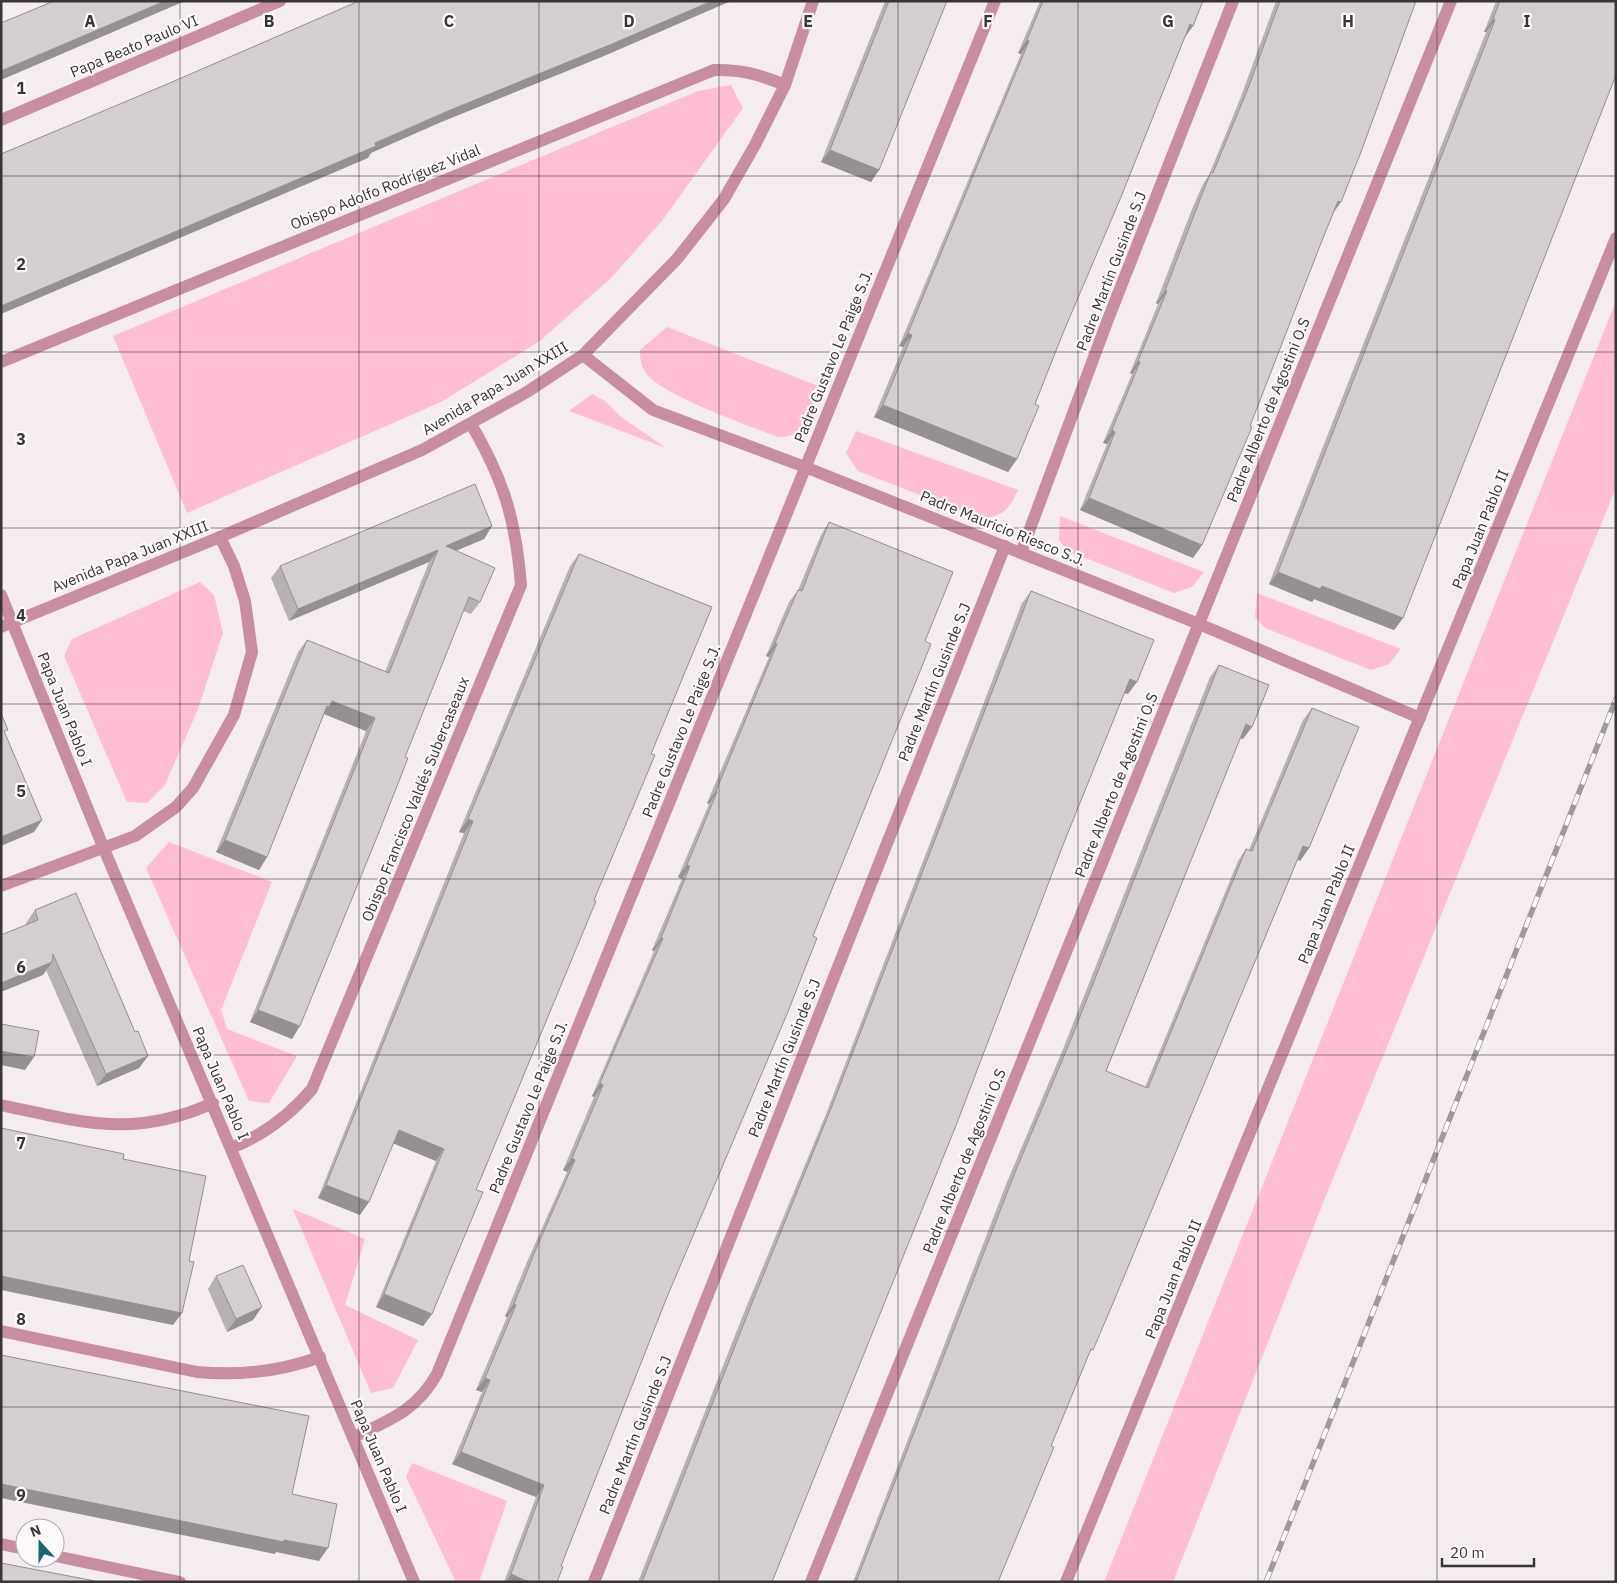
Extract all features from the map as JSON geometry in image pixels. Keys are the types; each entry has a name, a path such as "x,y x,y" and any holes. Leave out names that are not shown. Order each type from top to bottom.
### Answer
{"street":[{"name":"Papa Beato Paulo VI","path":"1,120 280,1"},
{"name":"Avenida Papa Juan XXIII","path":"7,625 220,537 422,450 527,392 583,355 677,259 724,199 755,145 785,85 814,1"},
{"name":"Padre Gustavo Le Paige S.J.","path":"354,1437 398,1417 411,1408 437,1374 995,1"},
{"name":"Padre Martín Gusinde S.J","path":"1021,553 1108,322 1234,1"},
{"name":"Padre Alberto de Agostini O.S","path":"811,1582 1451,1"},
{"name":"Obispo Adolfo Rodríguez Vidal","path":"1,362 714,70 733,69 752,72 785,85"},
{"name":"Papa Juan Pablo II","path":"1066,1582 1616,238"},
{"name":"Padre Mauricio Riesco S.J.","path":"583,355 653,410 805,467 1005,546 1199,624 1420,718"},
{"name":"Obispo Francisco Valdés Subercaseaux","path":"231,1148 255,1138 281,1121 312,1089 521,585 518,548 511,512 488,452 471,424"},
{"path":"1,886 135,836 176,807 193,788 234,715 252,652 245,601 234,566 220,537"},
{"name":"Padre Martín Gusinde S.J","path":"594,1582 1005,546"},
{"name":"Papa Juan Pablo I","path":"1,595 7,625 213,1103 414,1582"},
{"path":"1,1105 90,1124 115,1126 141,1125 168,1120 213,1103"},
{"path":"1,1332 198,1372 220,1374 265,1372 297,1365 320,1357"},
{"path":"1,1544 15,1547"},
{"path":"65,1558 180,1582"}],"shaded area":[{"path":"731,85 743,108 662,221 611,278 540,341 441,402 187,513 113,336 698,91"},
{"path":"1616,301 1616,488 1325,1198 1173,1582 1104,1582"},
{"path":"667,327 818,386 810,413 803,427 797,433 778,437 686,400 654,381 645,372 641,362 640,350"},
{"path":"592,394 605,401 621,417 666,448 569,411"},
{"path":"856,431 1018,490 1005,510 996,516 982,519 858,471 846,453"},
{"path":"1060,516 1204,572 1192,587 1174,593 1068,551 1059,540"},
{"path":"200,582 214,595 223,633 198,709 165,785 147,803 127,802 64,656 72,639"},
{"path":"1257,593 1401,649 1389,664 1371,670 1265,628 1255,617"},
{"path":"169,842 272,882 221,1010 227,1029 297,1056 269,1103 249,1101 146,868"},
{"path":"293,1209 365,1239 345,1305 418,1340 393,1388 371,1393"},
{"path":"412,1463 507,1501 479,1582 456,1582 406,1477"}],"building":[{"path":"54,1 165,1 1,71 1,23"},
{"path":"359,1 712,1 448,111 375,143 376,146 1,306 1,154"},
{"path":"889,1 947,1 879,170 830,150"},
{"path":"1043,1 1203,1 1193,26 1190,24 1121,197 1063,333 1035,404 1039,406 1017,459 883,405 912,335 908,333 1029,41 1027,40"},
{"path":"1280,1 1416,1 1361,152 1341,202 1338,201 1321,243 1250,426 1252,427 1202,545 1089,498 1115,432 1112,430 1140,362 1138,361 1167,291 1165,291 1201,197 1249,86"},
{"path":"1500,1 1616,1 1616,75 1403,618 1322,586 1320,589 1278,572 1495,20 1493,19"},
{"path":"475,484 492,526 446,546 495,568 480,602 469,597 405,757 408,758 379,832 300,1026 258,1010 375,718 332,701 329,707 327,706 267,857 225,840 307,640 389,673 438,550 298,609 280,566"},
{"path":"829,522 953,572 925,641 931,644 813,936 817,938 787,1014 667,1297 561,1566 563,1567 557,1582 529,1582 511,1574 544,1485 461,1452 490,1380 485,1378 516,1305 514,1304 536,1249 575,1160 572,1158 603,1085 600,1083 663,938 661,938 690,866 687,865 777,644 775,643 798,590 802,591"},
{"path":"579,554 712,607 651,754 655,755 594,900 596,901 476,1190 483,1192 432,1314 384,1294 444,1149 399,1130 369,1202 326,1185 473,821 468,819"},
{"path":"1031,591 1154,640 1137,682 1130,679 1063,845 957,1123 772,1582 642,1582 834,1101"},
{"path":"1219,665 1269,685 1252,727 1246,724 1106,1071 1148,1088 1246,849 1252,851 1312,708 1359,727 1309,848 1303,846 1116,1296 1093,1350 1091,1349 1051,1446 1054,1447 998,1582 856,1582 1016,1170 1072,1037"},
{"path":"1,713 8,730 4,731 42,820 1,837"},
{"path":"76,893 135,1032 138,1031 148,1056 106,1074 53,954 52,962 1,983 1,935 38,920 35,910"},
{"path":"1,1024 39,1031 34,1057 1,1051"},
{"path":"1,1128 124,1154 123,1159 206,1176 189,1261 194,1262 182,1313 1,1276"},
{"path":"243,1265 262,1307 236,1319 216,1276"},
{"path":"1,1355 309,1416 292,1494 337,1504 328,1548 284,1540 284,1542 1,1484"},
{"path":"1,1563 15,1566 15,1568 27,1568 97,1582 1,1582"}],"railway":[{"path":"1266,1582 1616,699"}]}
